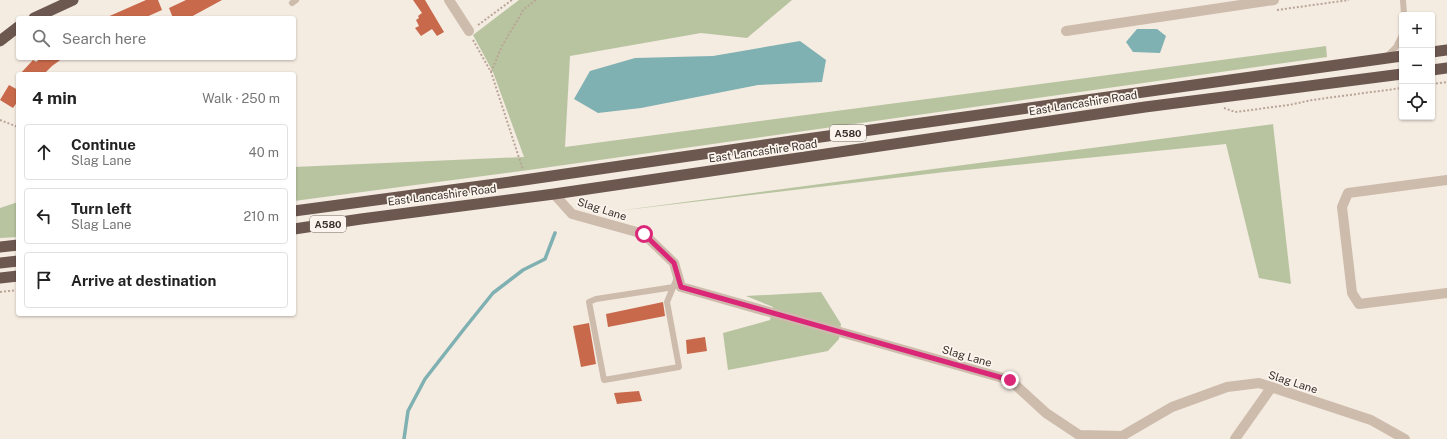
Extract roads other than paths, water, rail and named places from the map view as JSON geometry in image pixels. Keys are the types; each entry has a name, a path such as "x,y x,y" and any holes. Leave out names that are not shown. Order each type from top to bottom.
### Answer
{"highway":[{"path":"38,16 73,0"},
{"path":"0,41 16,29"},
{"name":"East Lancashire Road","path":"296,211 532,179 792,141 1399,56"},
{"path":"1435,70 1447,68"},
{"name":"East Lancashire Road","path":"296,229 541,196 1153,106 1399,74"},
{"path":"532,179 541,196"},
{"path":"0,247 16,244"},
{"path":"0,263 16,261"},
{"path":"0,278 16,276"}],"street":[{"path":"449,0 469,31"},
{"path":"1066,31 1225,4 1274,0"},
{"path":"1447,180 1348,193 1342,207 1352,293 1359,304 1447,293"},
{"name":"Slag Lane","path":"554,194 572,214 644,234 674,263 681,287 1010,380 1046,413 1079,435 1122,436 1172,407 1227,387 1259,383 1372,420 1405,439"},
{"path":"1235,439 1271,388"}],"lane":[{"path":"1403,0 1404,12"},
{"path":"1385,58 1396,48 1399,42"},
{"path":"674,287 596,299 589,302 604,380 679,367 667,302 674,287 678,277"}],"water":[{"path":"1137,29 1157,29 1166,36 1160,53 1133,52 1126,42"},
{"path":"800,41 826,60 822,82 758,85 641,108 598,113 574,99 590,71 635,58 713,56"}],"waterway":[{"path":"404,439 408,411 425,379 493,293 523,270 545,259 555,233"}]}
